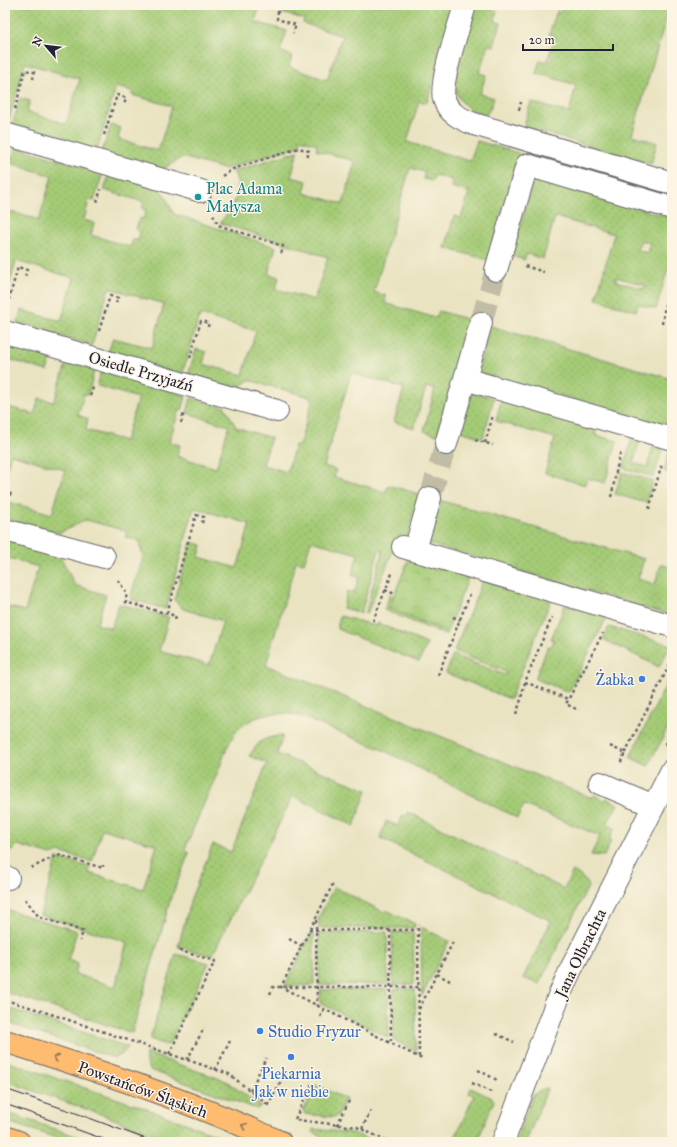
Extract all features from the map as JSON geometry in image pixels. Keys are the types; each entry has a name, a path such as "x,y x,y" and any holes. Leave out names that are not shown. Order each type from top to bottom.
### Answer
{"main road":[{"name":"Powstańców Śląskich","path":"5,1041 136,1084 249,1128 280,1142"},
{"path":"5,1137 19,1142"}],"street":[{"path":"465,5 442,89 443,99 447,106 455,114 463,120 474,124 672,183"},
{"path":"6,134 200,191"},
{"path":"496,270 527,164 672,208"},
{"path":"446,444 481,323"},
{"name":"Osiedle Przyjaźń","path":"5,332 277,411"},
{"path":"465,379 671,439"},
{"path":"430,498 409,549 672,626"},
{"path":"5,530 104,557"},
{"name":"Jana Olbrachta","path":"503,1142 565,982 661,803 672,770"},
{"path":"600,783 661,803"}],"path":[{"path":"279,5 277,19 296,25 293,33"},
{"path":"6,134 26,70 34,72 33,78"},
{"path":"97,161 117,95 126,98 124,106"},
{"path":"281,255 283,246 218,225 200,191 232,169 299,148 309,151 307,159"},
{"path":"5,313 18,267 27,270 25,276"},
{"path":"662,324 667,294 672,276"},
{"path":"91,357 110,296 118,298 116,303"},
{"path":"183,384 201,321 209,323 207,330"},
{"path":"611,498 616,468 628,426"},
{"path":"649,509 671,439"},
{"path":"5,494 10,496 11,490"},
{"path":"167,613 196,515 204,517 202,523"},
{"path":"373,621 385,590 409,549"},
{"path":"104,557 127,594 125,602 176,616 175,619"},
{"path":"438,675 480,570"},
{"path":"385,590 395,594"},
{"path":"516,714 525,682 562,594"},
{"path":"576,709 566,704 568,698 615,610"},
{"path":"453,617 460,620"},
{"path":"628,764 621,761 672,660"},
{"path":"525,682 568,698"},
{"path":"610,746 625,753"},
{"path":"80,941 83,931 39,917 6,878 58,856 103,868 103,864"},
{"path":"281,988 333,884"},
{"path":"316,918 317,1006"},
{"path":"419,925 419,1057"},
{"path":"309,930 418,930"},
{"path":"390,930 392,1043"},
{"path":"289,939 302,946"},
{"path":"419,1009 453,942"},
{"path":"170,1054 217,961 176,950"},
{"path":"437,974 452,982"},
{"path":"270,994 273,987 419,987"},
{"path":"281,988 422,1059"},
{"path":"5,1000 229,1074 272,1109"},
{"path":"320,1017 324,1009"},
{"path":"187,1060 204,1028"},
{"path":"496,1034 521,1045"},
{"path":"215,1070 230,1041"},
{"path":"250,1091 266,1058"},
{"path":"268,1106 287,1069"},
{"path":"478,1070 505,1084"},
{"path":"295,1120 313,1082"},
{"path":"472,1083 493,1093"},
{"path":"337,1125 350,1099"},
{"path":"362,1129 371,1110"},
{"path":"289,1117 300,1121 357,1127 390,1142"}],"green space":[{"path":"5,5 260,5 255,22 287,31 280,51 292,56 289,67 327,80 342,36 303,23 304,19 282,13 283,5 455,5 427,103 419,101 407,142 470,161 477,141 519,153 488,260 445,248 454,216 461,218 469,192 451,187 452,180 435,175 432,181 423,179 425,172 410,168 374,292 386,296 385,303 436,318 439,311 470,320 437,435 424,431 435,389 426,387 414,428 394,422 404,388 351,373 324,466 336,470 334,477 386,492 388,485 419,494 407,538 399,536 367,614 365,614 383,550 379,550 361,613 343,608 347,591 354,593 359,577 352,575 358,554 311,541 304,563 296,561 266,665 592,798 594,795 605,801 606,798 618,804 607,824 615,828 604,856 591,855 600,836 524,805 517,818 383,750 297,715 268,714 255,718 242,726 230,741 184,851 189,853 171,898 132,1033 5,992 5,909 77,931 68,960 78,964 75,974 115,987 127,942 40,915 57,858 90,867 89,873 143,889 157,845 102,829 92,862 59,852 51,855 18,845 12,851 5,849 5,606 25,611 38,567 5,557 5,539 57,555 62,560 75,585 106,595 97,624 111,628 119,604 169,617 159,651 209,665 223,621 183,609 174,600 191,542 202,545 199,557 237,568 250,524 194,508 166,609 130,599 143,557 139,541 125,537 127,531 86,520 59,533 5,519 5,501 52,514 65,470 11,454 5,475 5,406 34,414 39,398 54,402 67,361 95,368 88,395 84,394 78,415 88,419 86,430 125,441 138,398 98,386 101,370 186,396 182,411 179,411 169,442 180,445 177,456 216,468 229,426 187,413 191,398 225,407 236,427 271,438 263,465 287,472 295,445 299,446 313,398 249,380 234,390 188,376 196,349 206,352 203,364 243,375 256,331 200,315 182,375 108,353 113,338 152,348 164,304 109,288 92,345 17,323 21,310 61,321 74,278 16,261 5,303 5,210 39,220 52,176 10,163 16,147 103,173 94,201 89,200 84,220 94,223 91,235 130,247 133,240 138,240 140,233 136,229 139,219 144,218 146,211 142,208 144,202 104,190 109,174 158,188 164,194 174,214 276,247 268,274 279,277 276,289 314,300 328,257 220,223 229,211 238,191 238,184 233,171 298,151 291,177 307,181 304,193 343,204 355,161 316,150 317,144 301,139 299,146 224,169 182,157 162,170 101,154 111,125 121,128 118,139 158,151 172,106 132,95 132,91 116,87 97,150 12,127 20,98 30,101 27,112 66,124 80,79 25,63 8,123 7,126 5,126"},
{"path":"475,5 497,11 495,21 501,23 494,46 488,45 479,73 486,75 480,94 494,98 486,115 468,108 460,100 455,89 454,82"},
{"path":"564,5 670,5 632,135 657,143 651,164 525,127 531,102 569,113 576,85 536,73 540,60 547,62 555,36 549,34 557,11 561,12"},
{"path":"534,178 672,218 672,255 656,309 638,304 636,311 596,299 614,234 555,217 543,259 527,254 524,260 512,256","holes":["641,240 650,243 647,253 637,250","616,277 645,285 644,289 616,281"]},
{"path":"490,326 672,379 672,427 477,372"},
{"path":"10,341 53,354 47,371 5,358"},
{"path":"472,392 494,398 483,438 460,431"},
{"path":"501,400 597,428 595,435 617,441 605,483 587,478 585,485 545,473 555,438 496,421"},
{"path":"632,439 640,440 633,463 647,467 654,444 663,446 654,477 623,468"},
{"path":"669,452 672,453 672,474 664,471"},
{"path":"622,472 653,481 646,503 615,494"},
{"path":"439,500 644,559 638,579 655,584 661,564 672,568 672,616 426,543"},
{"path":"409,558 469,576 447,632 389,608"},
{"path":"483,580 551,600 510,699 446,673 453,655 505,675 506,672 454,651"},
{"path":"390,594 394,596 389,608 447,632 445,635 384,610"},
{"path":"565,605 607,617 569,692 535,679 548,646 551,647 554,640 551,639"},
{"path":"340,616 377,626 378,623 427,644 419,662 337,629"},
{"path":"609,627 671,645 659,667 603,639"},
{"path":"672,673 672,720 648,766 630,757"},
{"path":"283,736 277,754 367,790 354,826 293,796 212,956 178,947 191,898 213,844 231,852 267,763 249,756 260,742 267,738"},
{"path":"408,812 564,889 573,871 582,877 589,885 539,984 523,978 551,921 380,838 386,821 398,826 403,815 406,817"},
{"path":"334,887 384,912 386,910 415,924 414,928 319,928 318,919"},
{"path":"421,927 449,941 422,996 421,929"},
{"path":"387,932 388,984 319,985 319,933"},
{"path":"392,932 413,932 414,984 393,985"},
{"path":"311,933 314,934 314,985 285,986"},
{"path":"176,954 209,963 169,1044 166,1045 150,1039"},
{"path":"388,989 389,1038 320,1003 320,990"},
{"path":"393,989 415,989 416,1051 394,1040"},
{"path":"5,1007 128,1047 121,1055 114,1058 5,1022"},
{"path":"146,1053 226,1081 260,1107 257,1109 150,1070 146,1062"},
{"path":"5,1061 139,1106 236,1142 175,1142 5,1081"},
{"path":"316,1085 346,1099 338,1115 333,1117 305,1114 303,1111"},
{"path":"548,1087 526,1142 515,1142 533,1095"},
{"path":"471,1088 492,1098 494,1101 477,1142 453,1142 474,1096 469,1093"},
{"path":"5,1112 93,1142 69,1142 5,1121"},
{"path":"313,1129 354,1133 373,1142 333,1142 313,1132"}],"tunnel":[{"path":"481,323 496,270"},
{"path":"430,498 446,444"}],"tram line":[{"path":"5,1089 154,1142"},
{"path":"5,1104 112,1142"}],"place":[{"name":"Plac Adama Małysza","path":"198,197"},
{"name":"Żabka","path":"642,679"},
{"name":"Studio Fryzur","path":"260,1031"},
{"name":"Piekarnia Jak w niebie","path":"291,1057"}]}
